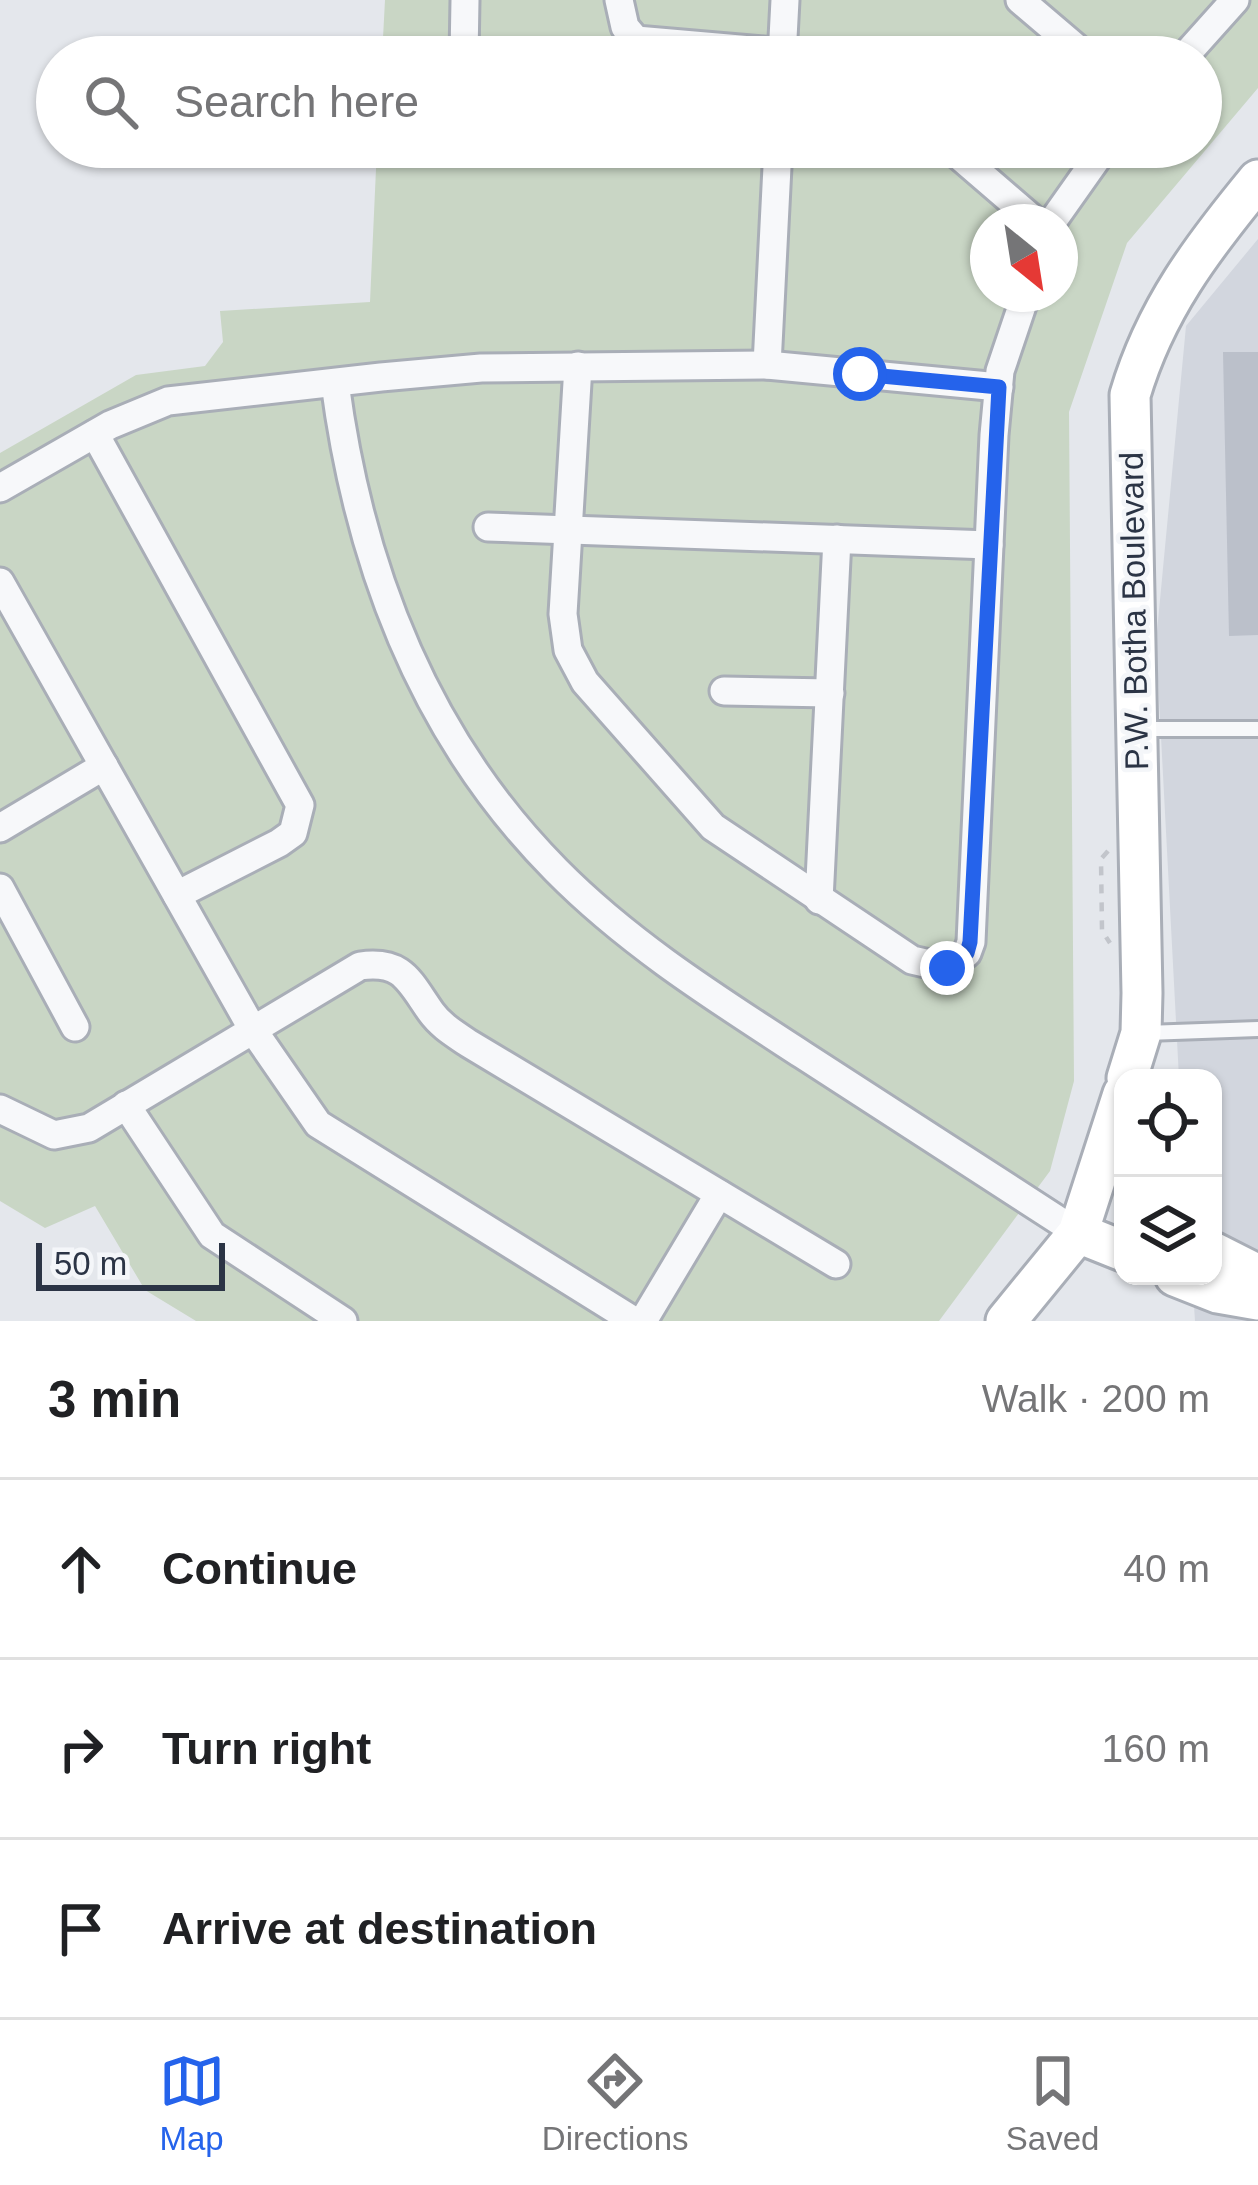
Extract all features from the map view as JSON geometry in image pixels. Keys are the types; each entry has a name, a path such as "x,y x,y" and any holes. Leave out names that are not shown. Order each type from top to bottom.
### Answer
{"street":[{"path":"464,36 465,0"},
{"path":"619,0 625,27 633,36"},
{"path":"783,36 785,0"},
{"path":"1020,0 1063,36"},
{"path":"1203,36 1235,0"},
{"path":"766,364 777,168"},
{"path":"973,168 1015,204"},
{"path":"1065,204 1090,168"},
{"name":"P.W. Botha Boulevard","path":"1134,1060 1130,395 1141,356 1183,274 1258,180"},
{"path":"578,366 565,634 585,682 713,827 932,969 947,968 967,953 999,387 1021,312"},
{"path":"0,488 95,434 167,401 482,368 766,364 999,387"},
{"path":"335,383 351,490 393,624 488,789 555,869 634,940 713,996 1078,1233 1114,1247"},
{"path":"95,434 173,584 301,805 293,833 177,896"},
{"path":"488,526 989,545"},
{"path":"819,900 837,539"},
{"path":"0,582 253,1030 318,1124 638,1321 719,1194"},
{"path":"724,691 830,693"},
{"path":"0,828 104,766"},
{"path":"0,888 75,1027"},
{"path":"0,1108 54,1135 88,1128 360,965 396,967 410,975 442,1024 836,1264"},
{"path":"126,1105 212,1235 344,1321"},
{"path":"1006,1321 1078,1233 1114,1122"},
{"path":"1222,1257 1258,1275"},
{"path":"1198,1285 1258,1300"}],"lane":[{"path":"1134,728 1258,729"},
{"path":"1134,1060 1258,1029"}],"shaded area":[{"path":"1258,239 1258,1321 1195,1321 1193,1285 1222,1285 1222,1069 1179,1069 1156,642 1186,326"}],"green space":[{"path":"385,0 1258,0 1258,88 1222,131 1222,36 383,36"},
{"path":"376,168 1190,168 1127,243 1069,412 1074,1081 1050,1171 939,1321 196,1321 145,1290 95,1206 45,1228 0,1201 0,453 136,375 205,366 223,342 220,311 370,302"}],"building":[{"path":"1223,352 1258,352 1258,635 1229,636"}],"route":[{"path":"860,374 999,387 970,942 967,953 947,968"}]}
